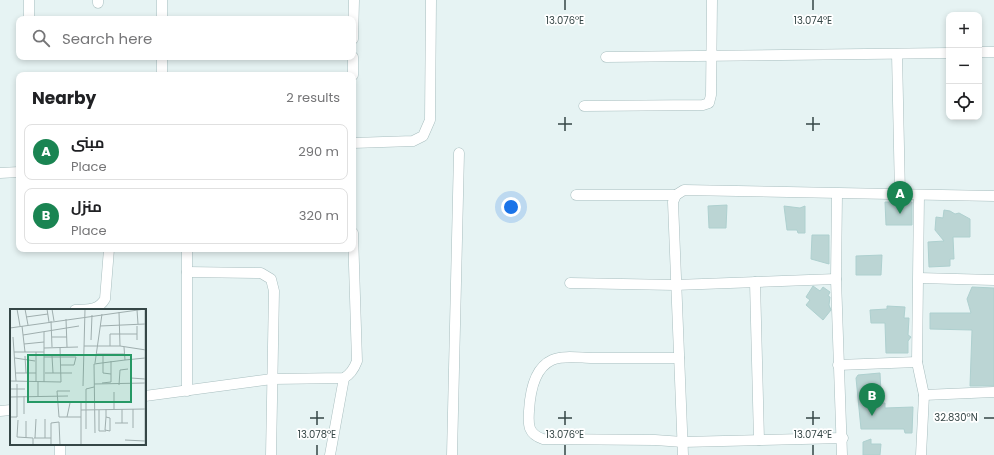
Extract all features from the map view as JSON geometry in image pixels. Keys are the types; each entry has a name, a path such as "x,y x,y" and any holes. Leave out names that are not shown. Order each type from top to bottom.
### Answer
{"street":[{"path":"29,0 29,16"},
{"path":"162,0 162,16"},
{"path":"354,0 354,16"},
{"path":"356,143 413,142 423,136 430,120 430,0"},
{"path":"584,106 706,104 711,95 712,0"},
{"path":"982,52 994,52"},
{"path":"606,57 712,57 946,53"},
{"path":"897,54 900,195"},
{"path":"162,60 162,72"},
{"path":"352,72 353,60"},
{"path":"452,455 459,153"},
{"path":"0,173 16,172"},
{"path":"576,195 676,195 684,190 994,196"},
{"path":"837,194 836,279 838,365 843,438 842,455"},
{"path":"676,195 673,202 675,285 683,455"},
{"path":"919,195 917,362 924,395 921,455"},
{"path":"85,309 100,306 104,299 109,252"},
{"path":"187,252 187,391"},
{"path":"330,455 344,378 352,371 357,361 354,252"},
{"path":"187,272 262,272 271,279 274,291 271,455"},
{"path":"919,278 994,280"},
{"path":"570,283 675,285 836,279"},
{"path":"755,282 759,440"},
{"path":"678,358 571,358 553,360 539,372 534,382 530,397 528,425 530,432 536,437 543,439 655,440 682,442 843,438"},
{"path":"838,365 917,362"},
{"path":"146,396 272,379 344,378"},
{"path":"924,395 994,392"},
{"path":"0,412 10,410"}],"building":[{"path":"885,202 912,202 912,225 886,225"},
{"path":"727,205 726,228 709,228 708,206"},
{"path":"784,206 800,208 805,206 805,233 798,233 797,230 787,230"},
{"path":"944,210 955,214 959,213 970,219 970,237 953,237 954,259 950,259 950,266 929,267 928,242 944,241 935,230 936,217 943,218"},
{"path":"812,235 829,235 829,264 811,259"},
{"path":"882,255 881,275 856,275 856,256"},
{"path":"813,286 820,291 823,287 830,292 828,296 830,297 829,305 831,310 823,320 806,305 810,300 806,297"},
{"path":"972,287 994,288 994,386 970,386 972,330 930,329 930,313 971,313 967,299"},
{"path":"887,306 905,307 904,318 909,318 908,335 911,337 908,341 908,353 886,353 885,323 871,323 870,310 887,309"},
{"path":"880,373 881,393 870,403 885,403 885,408 913,407 912,433 905,433 904,429 861,429 856,378 858,375"},
{"path":"871,439 871,444 881,444 880,455 863,455 863,442"}],"place":[{"name":"مبنى","path":"900,214"},
{"name":"منزل","path":"872,416"}]}
